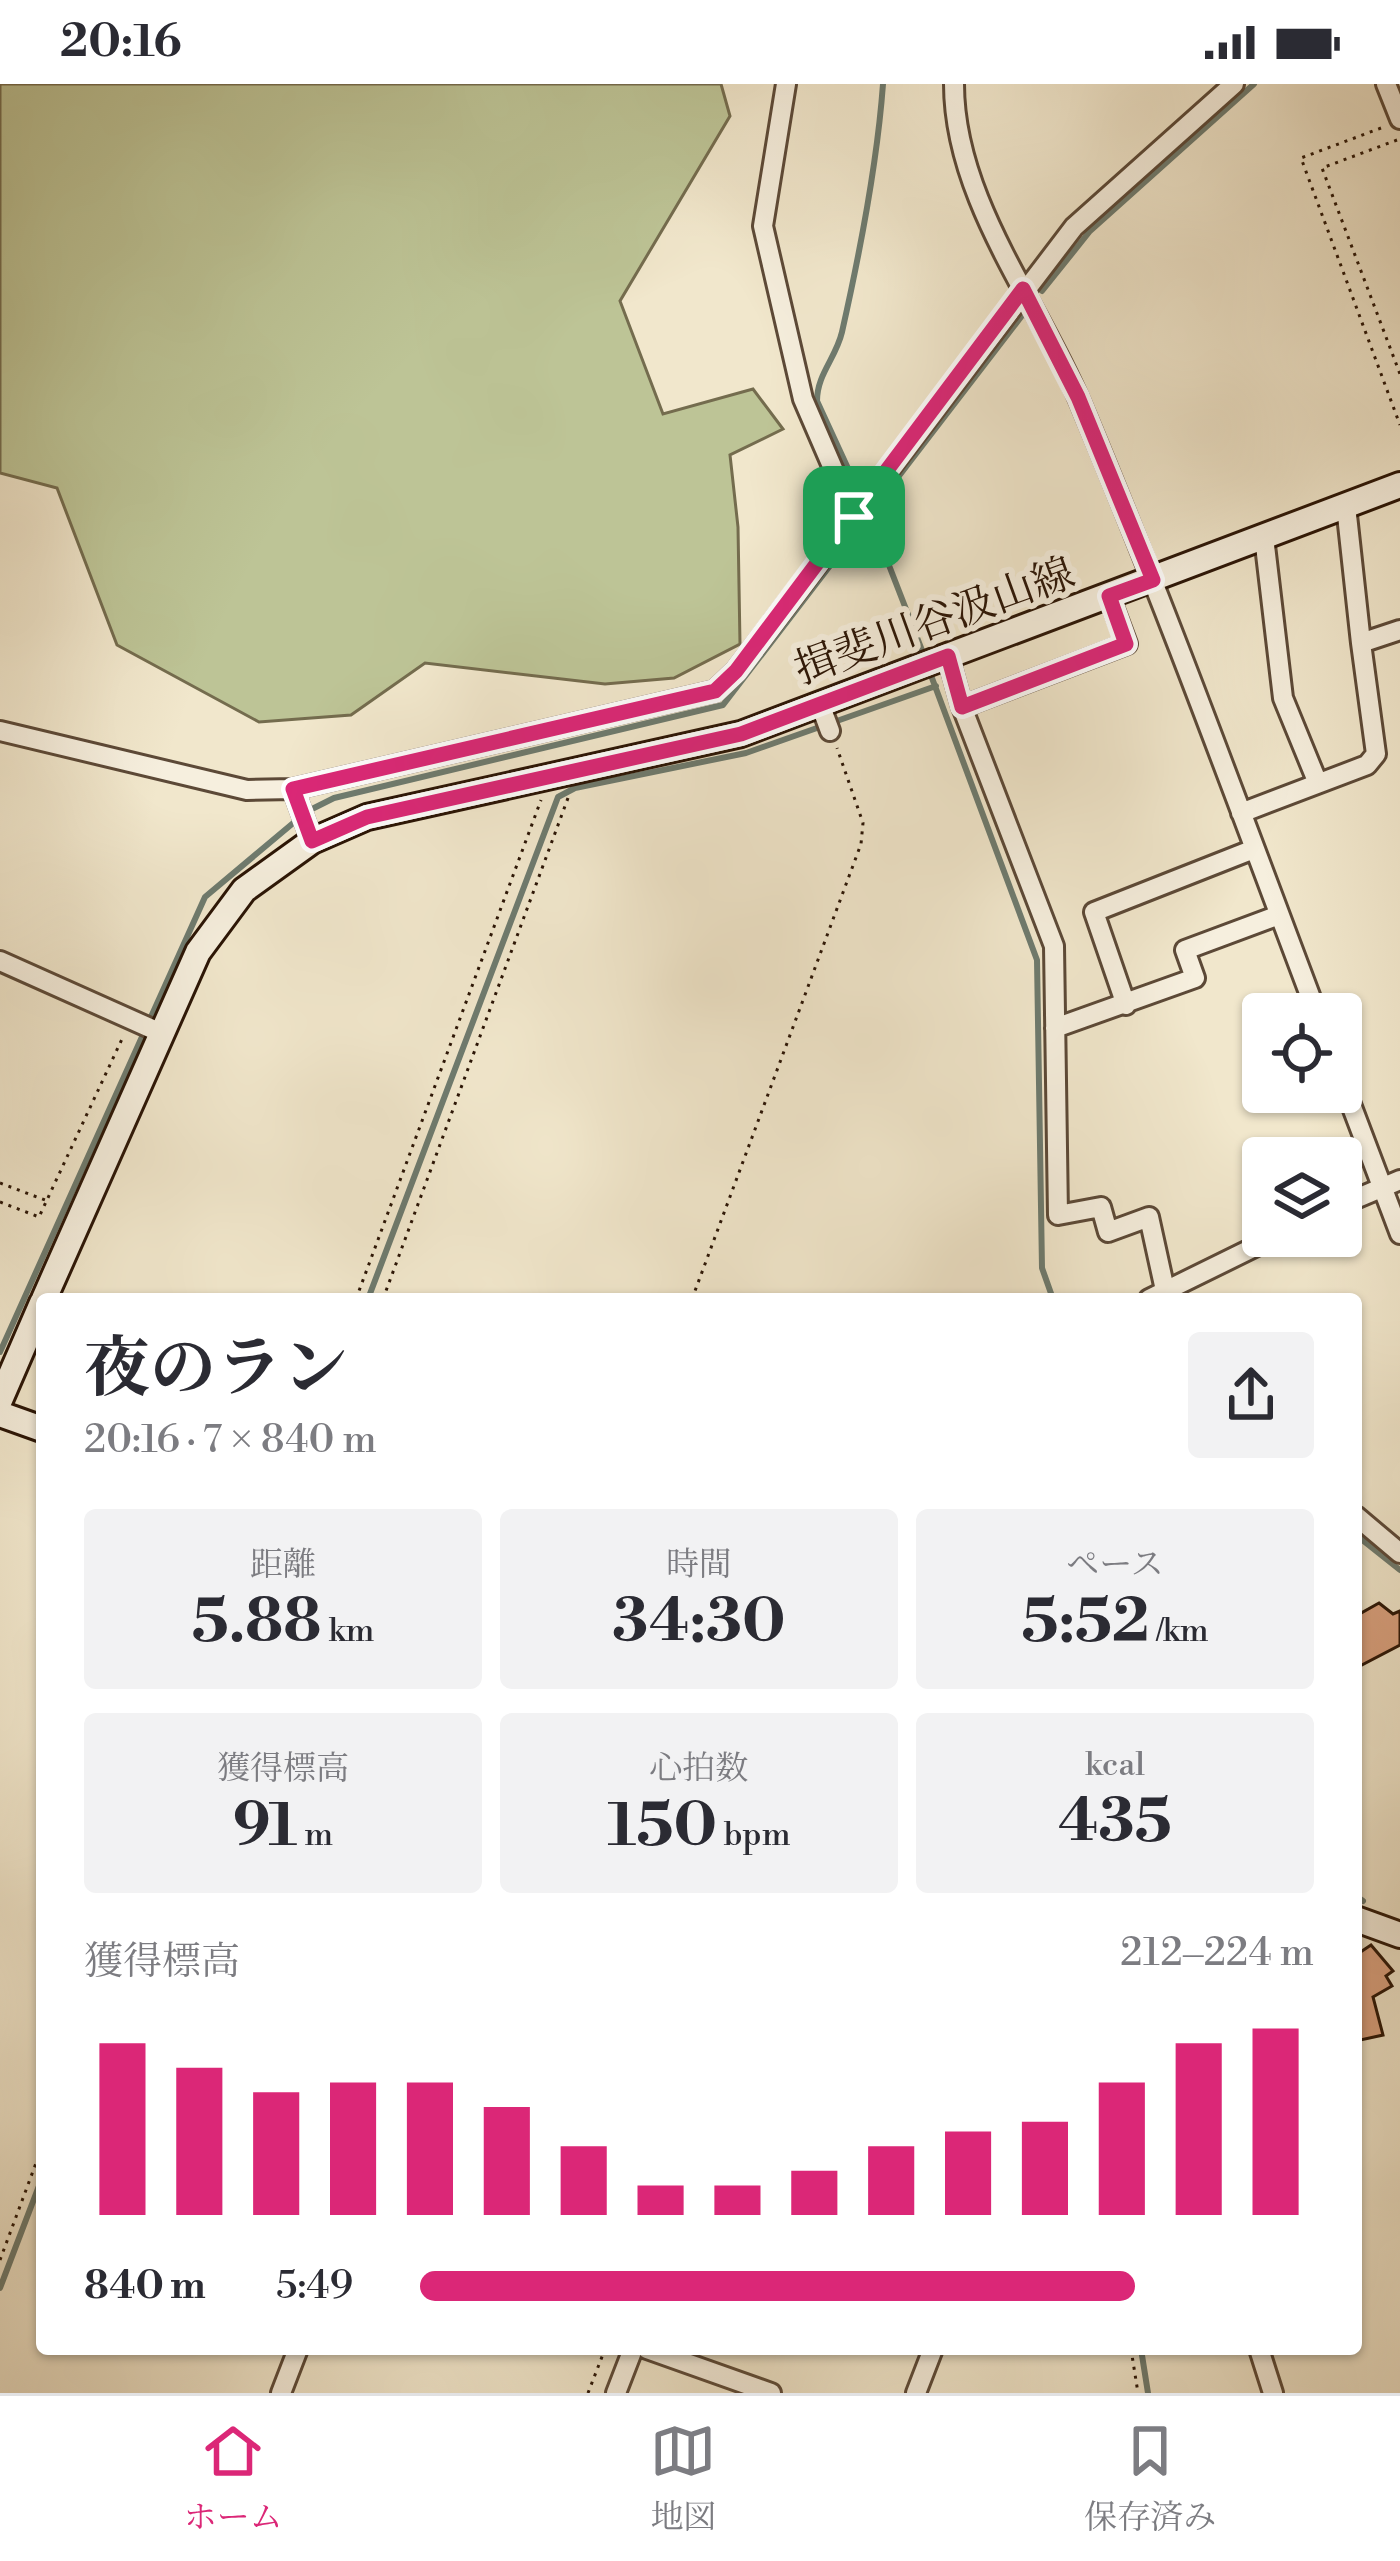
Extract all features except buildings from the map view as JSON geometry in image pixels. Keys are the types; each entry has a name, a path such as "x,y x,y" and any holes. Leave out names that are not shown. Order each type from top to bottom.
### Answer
{"main road":[{"name":"揖斐川谷汲山線","path":"46,1293 198,952 244,890 312,841 367,817 741,734 1400,485"},
{"name":"揖斐川谷汲山線","path":"0,1400 36,1317"},
{"path":"0,1414 36,1427"},
{"path":"1362,1921 1400,1935"}],"street":[{"path":"786,84 763,226 803,399 854,517"},
{"path":"954,84 958,141 1023,289 1078,397 1153,580 1309,993"},
{"path":"0,731 247,790 293,789 715,691 736,671 854,517 1023,289 1109,192 1234,84"},
{"path":"1386,84 1399,123"},
{"path":"1241,813 1367,765 1376,754 1346,506"},
{"path":"1264,537 1283,698 1317,782"},
{"path":"962,707 1126,644 1109,596"},
{"path":"1361,643 1400,629"},
{"path":"948,656 962,707 1054,946 1058,1216 1101,1207 1108,1232 1149,1217 1157,1293"},
{"path":"820,704 830,731"},
{"path":"293,789 312,841"},
{"path":"1126,1005 1094,912 1254,849"},
{"path":"1055,1028 1196,979 1185,950 1280,915"},
{"path":"0,961 159,1032"},
{"path":"1358,1113 1391,1183 1400,1234"},
{"path":"1362,1196 1391,1183"},
{"path":"1161,1293 1242,1253"},
{"path":"1362,1521 1400,1553"},
{"path":"281,2393 296,2355"},
{"path":"616,2393 631,2355"},
{"path":"664,2355 771,2393"},
{"path":"916,2393 931,2355"},
{"path":"1260,2355 1267,2391"}],"path":[{"path":"1399,123 1395,142 1322,168 1400,374"},
{"path":"1399,123 1301,158 1400,425"},
{"path":"694,1293 861,844 863,823 830,731"},
{"path":"358,1293 554,774"},
{"path":"385,1293 570,805 554,774"},
{"path":"0,1202 40,1216 131,1019"},
{"path":"0,1183 47,1200"},
{"path":"0,2260 36,2163"},
{"path":"588,2393 603,2355"},
{"path":"1131,2355 1138,2393"}],"green space":[{"path":"0,84 721,84 730,116 620,301 663,414 753,389 783,429 730,455 738,527 740,644 674,678 605,684 425,663 351,715 259,722 117,645 57,488 0,473"}],"waterway":[{"path":"863,501 817,401 820,382 842,332 855,271 883,84"},
{"path":"1042,291 1090,231 1254,84"},
{"path":"308,811 334,798 723,705 1021,317"},
{"path":"871,519 925,658"},
{"path":"929,670 1037,960 1042,1268 1051,1293"},
{"path":"370,1293 558,797 575,788 746,753 936,686"},
{"path":"0,1352 205,897 298,819"},
{"path":"1362,1540 1400,1570"},
{"path":"0,2288 36,2194"},
{"path":"1142,2355 1148,2393"}],"route":[{"path":"1023,289 1078,397 1153,580 1109,596 1126,644 962,707 948,656 741,734 367,817 312,841 293,789 715,691 736,671 854,517 1023,289"}]}
